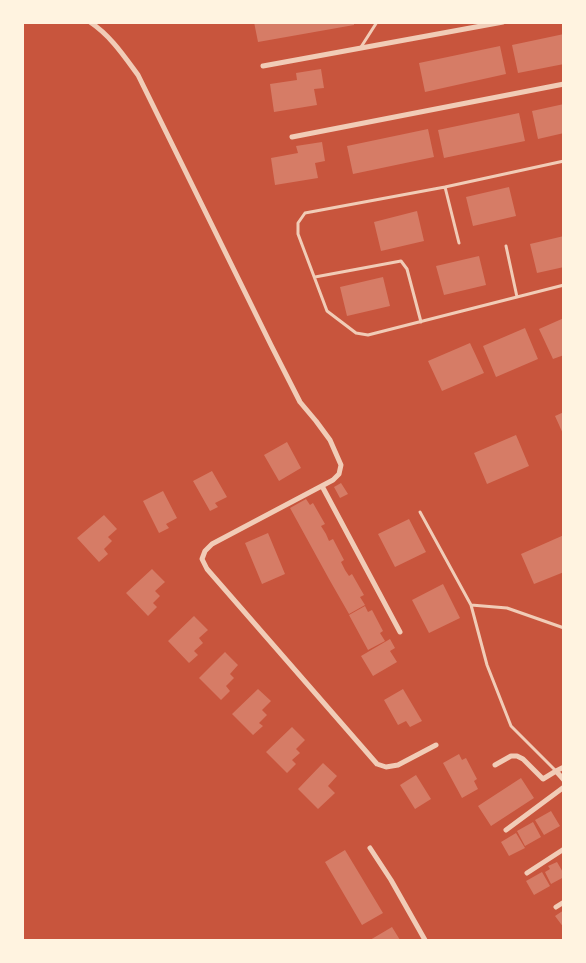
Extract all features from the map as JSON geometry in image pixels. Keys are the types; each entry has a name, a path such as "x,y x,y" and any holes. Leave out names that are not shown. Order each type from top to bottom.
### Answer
{"street":[{"path":"90,22 117,46 138,75 300,402 330,440 341,465 340,474 333,480 212,544 205,551 202,559 207,569 378,764 386,767 398,765 436,745"},
{"path":"263,66 503,22"},
{"path":"292,138 564,84"},
{"path":"322,486 400,632"},
{"path":"495,765 511,756 517,756 523,759 543,778 564,767"},
{"path":"556,771 564,780"},
{"path":"506,830 564,786"},
{"path":"370,848 391,880 425,940"},
{"path":"527,873 564,849"},
{"path":"556,907 564,902"}],"lane":[{"path":"360,48 377,22"},
{"path":"564,162 445,187 305,213 298,223 298,234 327,312 356,333 368,335 564,285"},
{"path":"445,187 459,243"},
{"path":"506,246 517,297"},
{"path":"315,277 401,261 407,269 421,322"},
{"path":"420,512 471,604 487,666 511,726 556,771"},
{"path":"471,604 507,608 564,628"}],"building":[{"path":"254,22 354,22 354,25 258,42"},
{"path":"564,34 564,64 518,73 512,45"},
{"path":"500,46 506,74 425,92 419,63"},
{"path":"321,69 324,88 314,89 317,105 274,112 270,84 297,80 296,73"},
{"path":"564,104 564,133 538,139 532,111"},
{"path":"519,113 525,141 444,158 438,130"},
{"path":"428,129 434,157 353,174 347,146"},
{"path":"322,142 325,161 315,163 318,178 275,185 271,158 298,153 296,146"},
{"path":"509,187 516,216 473,226 466,197"},
{"path":"417,211 424,241 381,251 374,222"},
{"path":"564,236 564,267 537,273 530,244"},
{"path":"479,256 486,285 444,295 436,266"},
{"path":"383,277 390,306 347,316 340,287"},
{"path":"564,318 564,355 553,359 539,329"},
{"path":"525,328 538,359 496,377 483,346"},
{"path":"470,343 484,373 442,391 428,361"},
{"path":"564,412 564,436 555,416"},
{"path":"516,435 529,466 487,484 474,453"},
{"path":"287,442 301,468 279,481 264,455"},
{"path":"212,471 227,497 215,503 218,507 210,511 193,481"},
{"path":"341,483 348,494 340,498 334,487"},
{"path":"163,491 177,518 166,524 169,528 159,533 143,501"},
{"path":"306,499 310,505 313,503 325,524 321,526 329,541 333,539 344,560 341,562 345,570 349,576 352,574 364,595 360,597 365,605 349,614 290,508"},
{"path":"104,515 117,529 108,537 112,541 104,549 108,554 99,562 77,538"},
{"path":"409,519 426,552 395,567 378,534"},
{"path":"268,533 285,574 262,584 245,543"},
{"path":"564,535 564,572 534,584 521,554"},
{"path":"152,569 165,582 155,591 160,596 153,603 157,607 148,616 126,593"},
{"path":"443,584 460,618 429,633 412,600"},
{"path":"365,606 368,612 372,610 383,631 380,633 385,641 368,650 349,615"},
{"path":"194,616 208,630 199,638 203,643 194,651 198,655 189,663 168,641"},
{"path":"390,639 395,648 390,651 397,662 373,676 361,656"},
{"path":"225,652 238,665 230,674 234,678 226,686 230,691 221,700 199,678"},
{"path":"258,689 271,701 262,710 267,715 259,723 263,726 253,735 232,714"},
{"path":"403,689 422,721 410,727 406,721 398,725 384,700"},
{"path":"292,727 305,740 296,749 300,753 292,760 296,764 287,773 266,752"},
{"path":"459,754 462,760 466,758 477,779 474,781 478,789 462,798 443,763"},
{"path":"323,763 337,776 328,786 335,793 318,809 298,789"},
{"path":"416,775 431,799 415,809 400,785"},
{"path":"521,778 534,798 491,826 478,806"},
{"path":"551,811 560,826 544,835 535,820"},
{"path":"533,822 541,837 525,846 517,831"},
{"path":"516,833 525,848 509,856 501,842"},
{"path":"345,850 383,913 362,925 325,862"},
{"path":"557,862 564,877 551,884 545,872 550,869 548,866"},
{"path":"542,872 550,886 534,895 526,881"},
{"path":"564,910 564,928 555,916"},
{"path":"392,927 400,940 370,940"}]}
